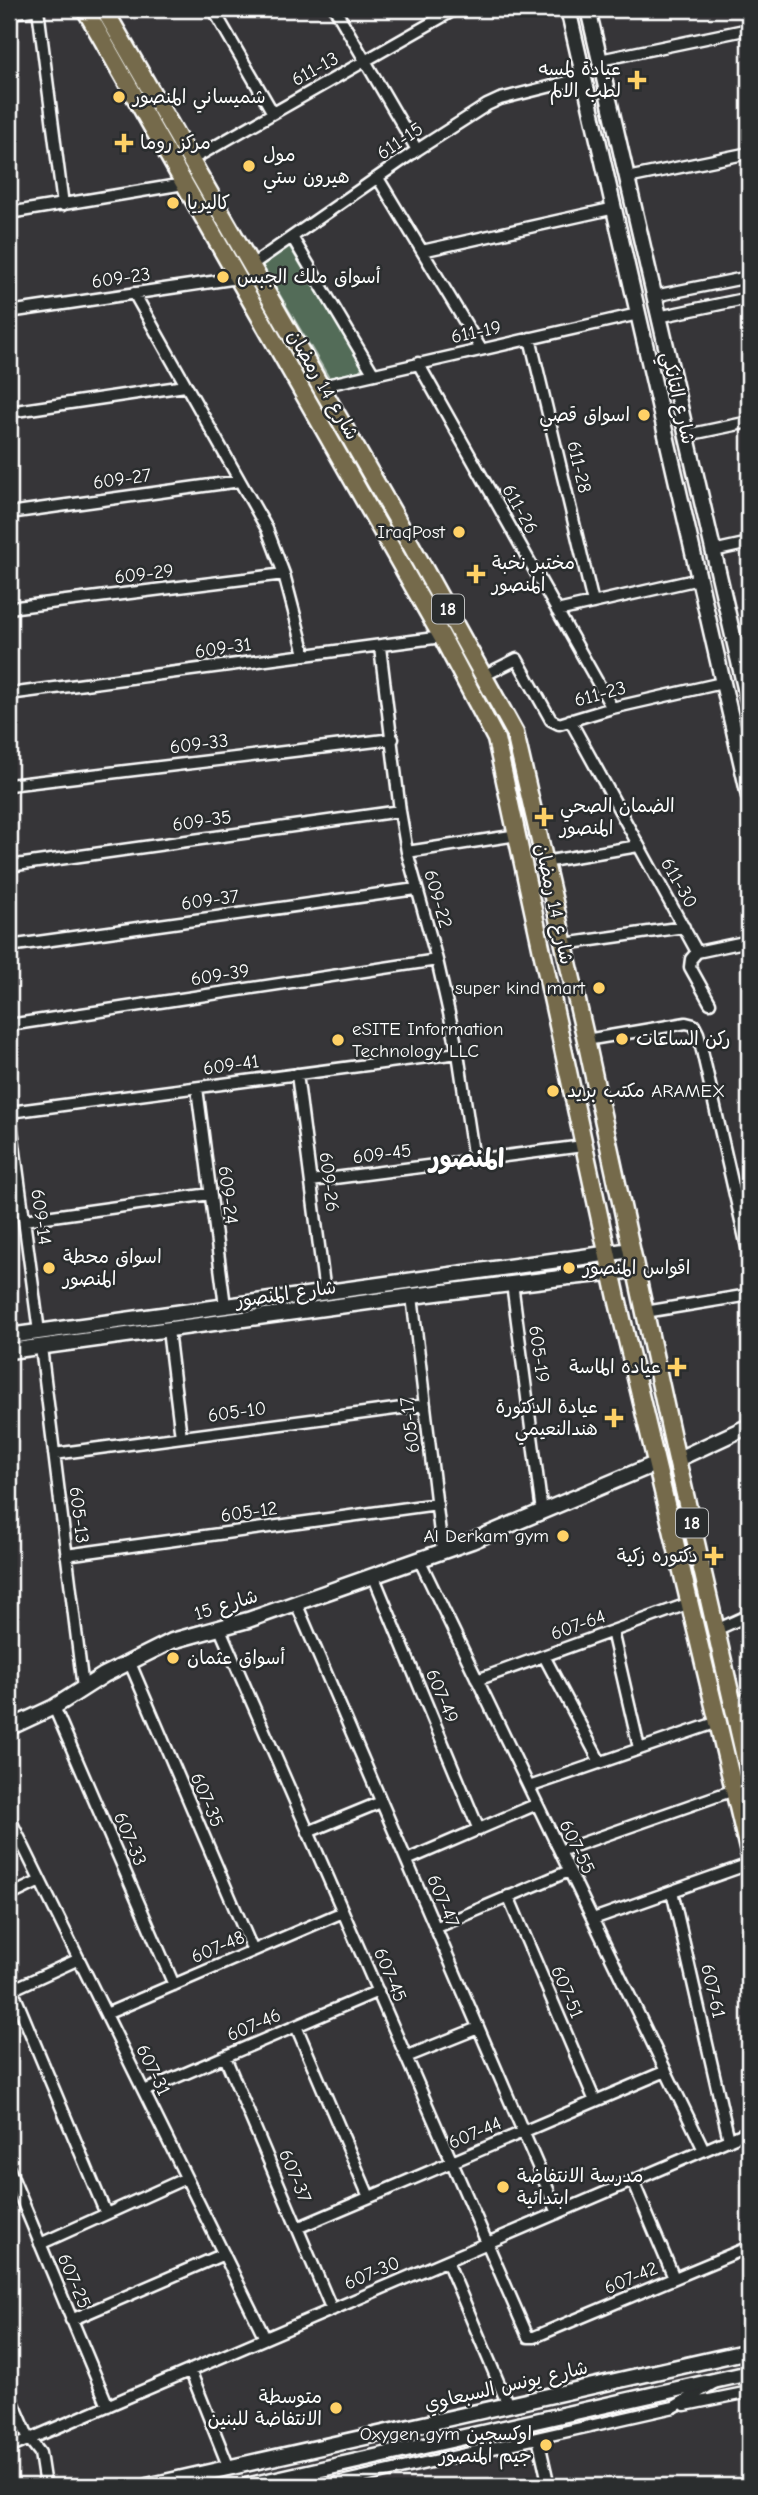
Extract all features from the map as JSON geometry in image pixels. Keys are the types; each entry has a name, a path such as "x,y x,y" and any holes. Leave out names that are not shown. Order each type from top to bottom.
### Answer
{"main road":[{"name":"شارع 14 رمضان","path":"85,9 442,637 496,739 654,1463 749,1853"},
{"name":"شارع 14 رمضان","path":"104,9 321,386 515,733 586,1040 716,1630 742,1703 749,1775"},
{"name":"شارع التانكي","path":"568,9 749,796"},
{"name":"شارع التانكي","path":"588,9 699,494 745,668 749,705"},
{"path":"627,265 645,261"},
{"path":"682,497 699,494"},
{"name":"شارع المنصور","path":"9,1336 631,1250"},
{"name":"شارع المنصور","path":"9,1352 412,1296 636,1270"},
{"path":"678,1459 749,1426"},
{"name":"شارع 15","path":"9,1728 54,1707 130,1662 172,1642 220,1629 419,1559 654,1463"},
{"name":"شارع يونس السبعاوي","path":"147,2486 749,2351"},
{"name":"شارع يونس السبعاوي","path":"246,2486 749,2373"}],"street":[{"path":"9,13 39,9 63,205"},
{"path":"214,9 273,113"},
{"path":"335,9 417,149"},
{"name":"611-13","path":"191,160 456,9"},
{"path":"600,60 749,29"},
{"name":"611-15","path":"250,266 417,149 494,102 584,78"},
{"path":"627,178 749,153"},
{"path":"377,178 481,349"},
{"path":"9,213 184,184"},
{"path":"422,251 615,208"},
{"path":"292,237 373,373"},
{"path":"654,296 749,277"},
{"name":"609-23","path":"9,312 238,278"},
{"path":"134,293 267,529 284,574 305,654"},
{"path":"658,317 749,298"},
{"name":"611-19","path":"321,386 638,314"},
{"name":"611-28","path":"530,338 593,603"},
{"name":"611-26","path":"418,363 612,708"},
{"path":"9,412 185,386"},
{"path":"687,435 749,422"},
{"name":"609-27","path":"9,513 240,481"},
{"path":"713,551 749,543"},
{"name":"609-29","path":"9,608 284,574"},
{"path":"557,611 699,579"},
{"name":"609-31","path":"9,694 442,637"},
{"name":"609-22","path":"380,646 407,852 437,960 458,1053 474,1160"},
{"name":"611-23","path":"483,676 517,659 551,720 559,724 612,708 722,683"},
{"name":"611-30","path":"570,720 697,952"},
{"name":"609-33","path":"9,785 393,738"},
{"name":"609-35","path":"9,866 400,811"},
{"path":"407,852 518,835"},
{"path":"544,862 638,846"},
{"name":"609-37","path":"9,946 416,889"},
{"path":"564,944 684,927"},
{"path":"710,1003 689,964 691,959 697,952 749,941"},
{"name":"609-39","path":"9,1025 437,960"},
{"path":"586,1040 686,1023 694,1025 698,1032 749,1256"},
{"name":"609-41","path":"10,1112 458,1053"},
{"name":"609-26","path":"297,1074 325,1293"},
{"name":"609-24","path":"197,1088 225,1306"},
{"name":"609-14","path":"9,1106 39,1332"},
{"name":"609-45","path":"311,1181 583,1146"},
{"path":"24,1220 210,1194"},
{"name":"605-19","path":"512,1283 542,1510"},
{"path":"645,1312 749,1295"},
{"name":"605-17","path":"412,1296 442,1550"},
{"path":"167,1330 181,1437"},
{"name":"605-13","path":"41,1347 83,1688"},
{"name":"605-10","path":"54,1454 425,1405"},
{"name":"605-12","path":"66,1555 437,1504"},
{"name":"607-55","path":"419,1559 704,2150"},
{"name":"607-49","path":"373,1575 479,1830"},
{"name":"607-47","path":"296,1603 558,2213"},
{"name":"607-64","path":"477,1680 690,1603"},
{"path":"716,1630 749,1615"},
{"name":"607-45","path":"220,1629 527,2335"},
{"path":"612,1631 639,1748"},
{"path":"544,1656 600,1762"},
{"name":"607-35","path":"130,1662 253,1951"},
{"name":"607-33","path":"54,1707 174,1984"},
{"path":"529,1787 718,1722"},
{"path":"560,1852 734,1790"},
{"path":"308,1832 381,1802"},
{"path":"407,1860 537,1804"},
{"name":"607-31","path":"9,1817 265,2338"},
{"path":"593,1919 749,1864"},
{"path":"435,1928 569,1871"},
{"path":"9,1896 40,1881"},
{"name":"607-61","path":"672,1891 729,2140"},
{"name":"607-51","path":"508,1896 594,2101"},
{"name":"607-48","path":"106,2014 343,1912"},
{"path":"79,1959 11,1990 106,2214"},
{"name":"607-46","path":"144,2091 378,1991"},
{"path":"296,2026 369,2197"},
{"path":"406,2057 478,2028"},
{"name":"607-37","path":"225,2057 332,2310"},
{"name":"607-44","path":"297,2228 666,2071"},
{"name":"607-30","path":"9,2448 749,2131"},
{"name":"607-25","path":"9,2169 108,2406"},
{"path":"40,2244 186,2178"},
{"path":"633,2181 674,2278"},
{"name":"607-42","path":"527,2335 534,2337 749,2247"},
{"path":"71,2320 224,2254"},
{"path":"447,2260 508,2405"},
{"path":"190,2370 229,2468"},
{"path":"674,2407 722,2379"},
{"path":"9,2392 29,2439 40,2453 45,2486"},
{"path":"324,2486 347,2484 538,2438 749,2392"},
{"path":"538,2438 549,2486"}],"green space":[{"path":"288,244 363,367 359,371 329,378 262,265 262,262"}],"place":[{"name":"عيادة لمسه لطب الالم","path":"637,80"},
{"name":"شميساني المنصور","path":"119,97"},
{"name":"مركز روما","path":"124,143"},
{"name":"مول هيرون ستي","path":"249,166"},
{"name":"كاليريا","path":"173,203"},
{"name":"أسواق ملك الجبس","path":"223,277"},
{"name":"اسواق قصي","path":"644,415"},
{"name":"IraqPost","path":"459,532"},
{"name":"مختبر نخبة المنصور","path":"476,574"},
{"name":"الضمان الصحي المنصور","path":"544,817"},
{"name":"super kind mart","path":"599,988"},
{"name":"ركن الساعات","path":"622,1039"},
{"name":"eSITE Information Technology LLC","path":"338,1040"},
{"name":"مكتب بريد ARAMEX","path":"553,1091"},
{"name":"اسواق محطة المنصور","path":"49,1268"},
{"name":"اقواس المنصور","path":"569,1268"},
{"name":"عياده الماسة","path":"677,1367"},
{"name":"عيادة الدكتورة هندالنعيمي","path":"614,1418"},
{"name":"Al Derkam gym","path":"563,1536"},
{"name":"دكتوره زكية","path":"714,1556"},
{"name":"أسواق عثمان","path":"173,1658"},
{"name":"مدرسة الانتفاضة ابتدائية","path":"503,2187"},
{"name":"متوسطة الانتفاضة للبنين","path":"336,2408"},
{"name":"Oxygen gym اوكسجين جيم المنصور","path":"546,2445"}],"district":[{"name":"المنصور","path":"467,1159"}]}
